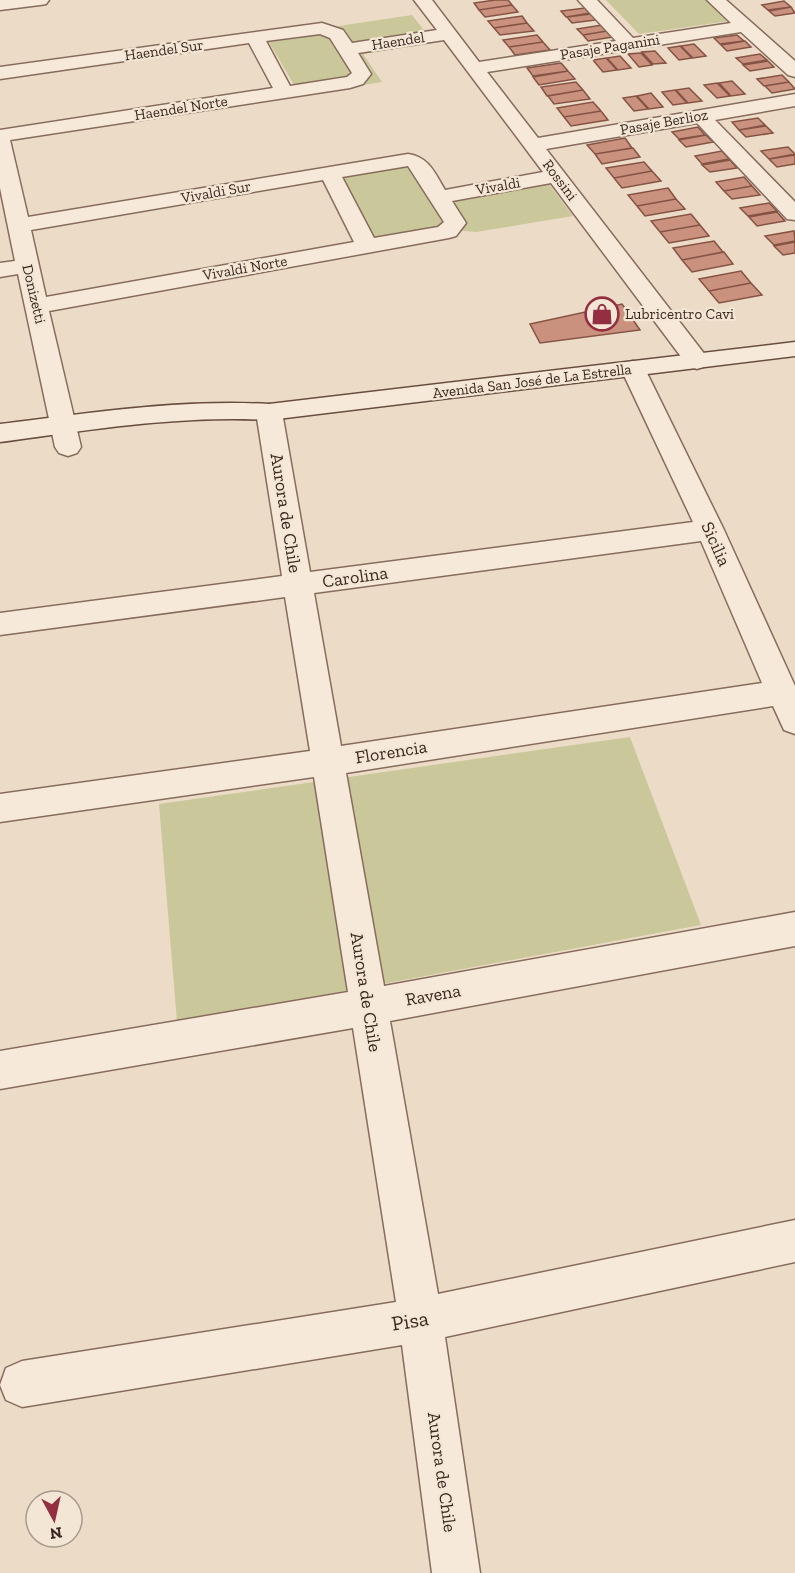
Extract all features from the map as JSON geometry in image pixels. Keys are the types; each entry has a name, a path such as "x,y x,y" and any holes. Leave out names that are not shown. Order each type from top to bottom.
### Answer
{"street":[{"path":"0,5 40,0"},
{"name":"Rossini","path":"423,0 697,361"},
{"path":"587,0 629,44"},
{"path":"716,0 795,71"},
{"name":"Pasaje Paganini","path":"475,68 745,26"},
{"name":"Haendel Sur","path":"0,74 315,28 329,29"},
{"name":"Haendel","path":"329,29 337,34 347,49 360,70 360,77"},
{"name":"Haendel","path":"347,49 448,34"},
{"path":"255,37 284,92"},
{"name":"Haendel Norte","path":"0,136 350,82 360,77"},
{"name":"Pasaje Berlioz","path":"533,145 795,100"},
{"path":"701,116 795,214"},
{"name":"Donizetti","path":"0,141 5,190 19,225 65,436"},
{"name":"Vivaldi Sur","path":"19,225 414,160 440,197"},
{"path":"329,173 367,246"},
{"name":"Vivaldi","path":"440,197 556,176"},
{"name":"Vivaldi Norte","path":"37,306 441,233 453,228 455,224 440,197"},
{"path":"0,270 27,266"},
{"name":"Avenida San José de La Estrella","path":"0,433 65,436 188,432 232,424 269,412 795,349"},
{"name":"Sicilia","path":"633,369 710,530 795,721"},
{"name":"Aurora de Chile","path":"269,412 420,1320 456,1573"},
{"name":"Avenida San José de La Estrella","path":"0,455 65,436"},
{"name":"Carolina","path":"0,624 710,530"},
{"name":"Florencia","path":"0,808 327,762 782,692"},
{"name":"Ravena","path":"0,1070 368,1007 795,929"},
{"name":"Pisa","path":"22,1384 420,1320 795,1241"}],"shaded area":[{"path":"606,0 706,0 729,21 639,34"},
{"path":"412,15 434,43 363,54 382,82 300,95 266,37"},
{"path":"410,162 436,203 548,183 573,216 476,232 440,229 371,240 340,177"},
{"path":"630,737 701,925 177,1022 159,804"}],"building":[{"path":"508,0 512,5 479,10 474,3"},
{"path":"784,1 791,7 768,10 762,5"},
{"path":"512,5 518,12 485,17 479,10"},
{"path":"791,7 795,13 775,16 769,11"},
{"path":"585,8 590,13 566,17 561,11"},
{"path":"591,14 596,20 572,23 567,17"},
{"path":"522,16 527,23 494,28 488,21"},
{"path":"527,23 534,31 500,35 494,28"},
{"path":"602,25 607,31 583,35 577,29"},
{"path":"607,31 613,37 588,41 583,35"},
{"path":"537,35 543,42 509,47 503,40"},
{"path":"737,35 744,41 720,44 714,38"},
{"path":"745,41 751,47 727,51 721,45"},
{"path":"543,42 550,50 515,55 509,47"},
{"path":"694,44 706,56 693,58 681,46"},
{"path":"680,46 692,58 679,60 668,48"},
{"path":"655,51 666,63 653,64 642,52"},
{"path":"641,53 652,65 639,67 628,54"},
{"path":"760,54 767,60 743,64 736,58"},
{"path":"620,56 631,68 618,70 607,58"},
{"path":"606,58 617,70 603,72 593,60"},
{"path":"768,61 774,67 750,71 743,65"},
{"path":"561,63 568,71 533,76 527,68"},
{"path":"568,71 575,79 539,85 533,77"},
{"path":"782,75 789,82 764,86 757,79"},
{"path":"732,81 745,94 731,96 719,83"},
{"path":"576,82 583,90 547,96 541,87"},
{"path":"789,82 795,89 772,93 765,86"},
{"path":"717,83 730,96 717,98 704,85"},
{"path":"689,88 702,101 688,103 676,90"},
{"path":"583,90 590,99 554,104 548,96"},
{"path":"675,90 687,103 673,105 662,92"},
{"path":"651,93 663,107 649,109 637,96"},
{"path":"636,96 648,109 634,111 623,98"},
{"path":"593,102 601,111 564,117 557,108"},
{"path":"601,111 608,120 571,126 564,117"},
{"path":"758,118 765,125 739,130 732,122"},
{"path":"766,126 773,133 746,137 739,130"},
{"path":"698,127 705,135 679,139 672,132"},
{"path":"706,135 713,142 686,147 679,140"},
{"path":"625,138 632,148 595,154 587,145"},
{"path":"788,147 795,154 769,159 761,151"},
{"path":"633,148 640,157 602,164 595,154"},
{"path":"722,151 729,159 702,164 695,156"},
{"path":"795,155 795,164 777,167 769,159"},
{"path":"730,160 737,168 710,172 702,165"},
{"path":"644,162 652,171 614,178 606,168"},
{"path":"652,171 661,181 622,188 614,178"},
{"path":"744,177 752,186 724,191 716,182"},
{"path":"752,186 760,195 732,199 724,191"},
{"path":"668,188 676,199 637,206 628,195"},
{"path":"676,199 685,209 645,216 637,206"},
{"path":"769,203 777,211 748,216 740,208"},
{"path":"777,212 785,221 757,226 749,217"},
{"path":"691,214 700,225 660,232 651,221"},
{"path":"700,225 709,236 669,243 660,232"},
{"path":"794,231 795,241 774,245 765,236"},
{"path":"714,241 723,252 682,260 673,248"},
{"path":"795,242 795,253 783,255 774,246"},
{"path":"724,252 733,264 692,272 682,260"},
{"path":"741,271 751,283 709,291 699,279"},
{"path":"751,283 762,295 719,303 709,291"},
{"name":"Lubricentro Cavi","path":"622,304 640,330 540,343 530,324"}],"place":[{"name":"Lubricentro Cavi","path":"602,314"}]}
